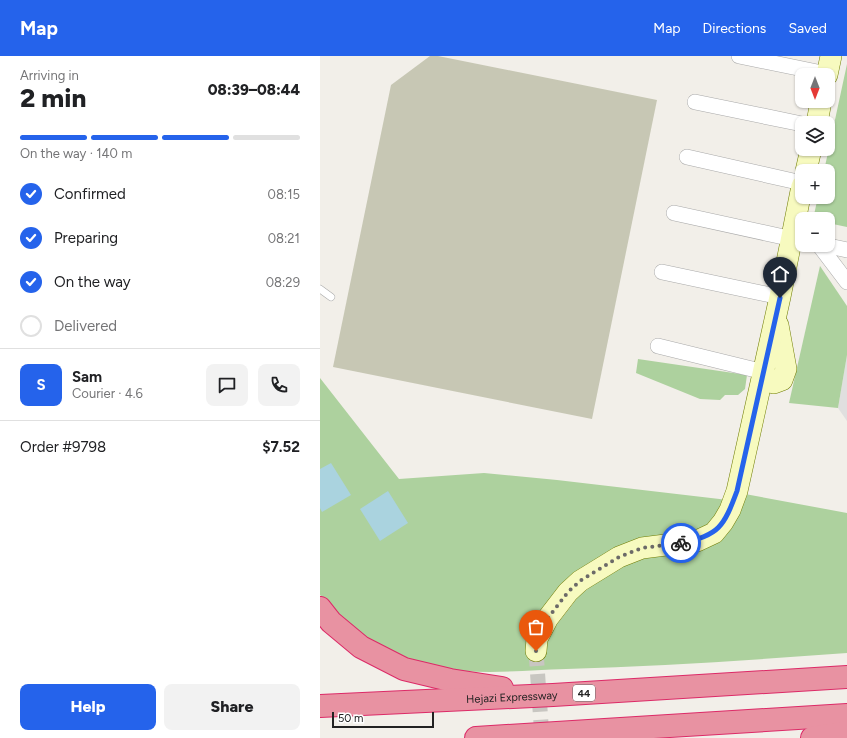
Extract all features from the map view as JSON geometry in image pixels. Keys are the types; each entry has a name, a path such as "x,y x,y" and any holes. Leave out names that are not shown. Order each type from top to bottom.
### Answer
{"highway":[{"path":"320,608 332,622 361,647 404,670 450,680 553,695"},
{"name":"Hejazi Expressway","path":"320,706 553,695 847,677"},
{"path":"476,738 847,715"},
{"path":"812,738 847,732"}],"street":[{"path":"738,56 828,68"},
{"path":"695,102 795,123"},
{"path":"686,157 795,183"},
{"path":"674,213 795,240"},
{"path":"764,372 768,381 774,383 782,380 786,369 778,306 795,244"},
{"path":"835,247 847,250"},
{"path":"824,252 847,282"},
{"path":"662,272 778,306"},
{"path":"658,346 764,372"},
{"path":"536,651 537,640 548,618 568,592 580,581 619,557 642,548 697,540 714,533 724,522 737,491 764,372"}],"lane":[{"path":"320,289 331,297"}],"shaded area":[{"path":"430,56 438,56 657,100 592,419 333,367 391,85"},
{"path":"847,355 847,421 838,408"}],"green space":[{"path":"847,64 847,227 835,224 835,212 815,212 816,204 835,204 835,164 826,164 827,156 835,156 835,120"},
{"path":"820,266 847,306 847,355 838,408 789,403"},
{"path":"638,359 747,375 745,389 738,395 725,395 720,400 700,399 636,373"},
{"path":"320,378 399,479 484,473 728,500 718,518 707,529 695,535 636,543 604,560 567,584 542,617 531,639 532,655 545,654 548,641 553,630 577,598 588,588 632,558 694,547 712,540 723,531 745,494 847,513 847,653 671,664 484,672 452,670 419,663 387,649 372,641 344,620 320,595"}],"water":[{"path":"331,463 351,495 322,512 320,508 320,469"},
{"path":"388,491 408,523 380,541 360,509"}],"tunnel":[{"path":"536,651 542,738"}],"way so far":[{"path":"536,651 537,640 548,618 568,592 580,581 619,557 642,548 675,545 681,543"}],"route":[{"path":"681,543 697,540 714,533 724,522 730,510 737,491 780,298"}]}
